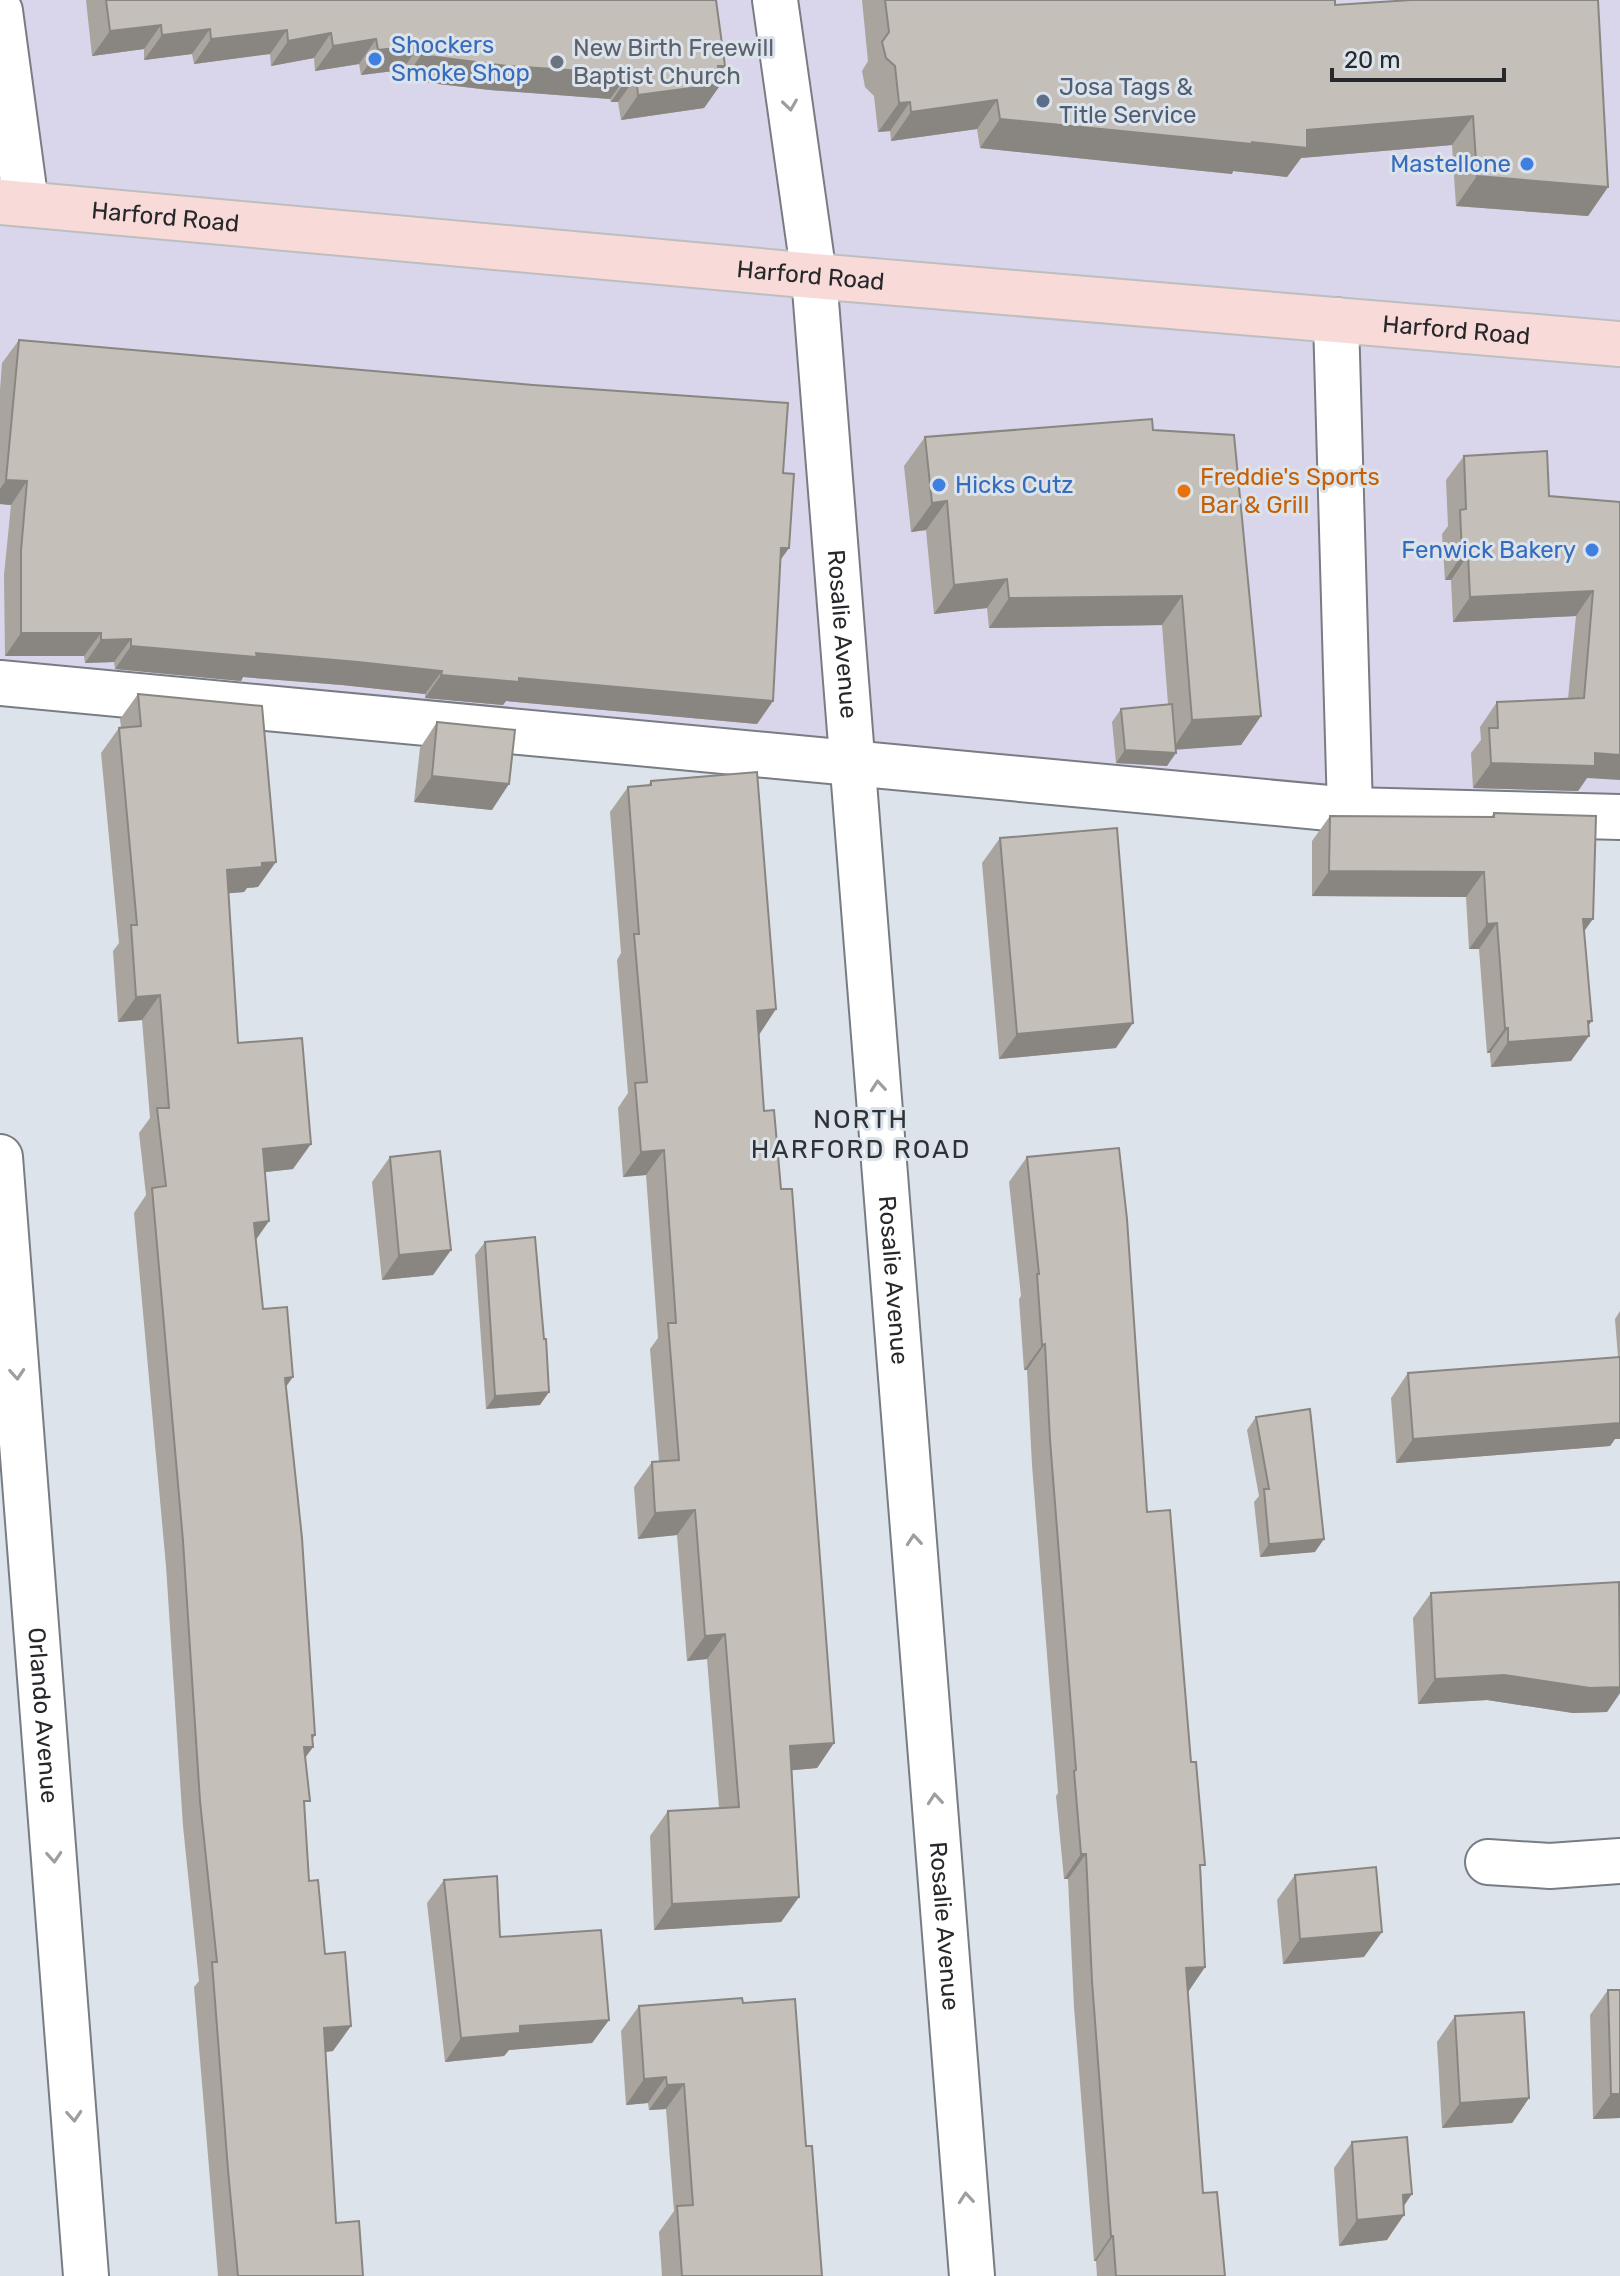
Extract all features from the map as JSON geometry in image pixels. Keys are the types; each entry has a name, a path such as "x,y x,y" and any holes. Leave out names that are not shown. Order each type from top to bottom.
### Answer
{"main road":[{"name":"Harford Road","path":"13,203 814,276 1620,344"}],"street":[{"name":"Rosalie Avenue","path":"775,0 814,276 972,2276"},
{"path":"0,11 13,203"},
{"path":"1336,320 1350,810"},
{"path":"0,683 1350,810 1620,817"},
{"name":"Orlando Avenue","path":"0,1157 86,2276"},
{"path":"1488,1862 1550,1866 1620,1861"}],"shaded area":[{"path":"0,0 1620,0 1620,822 0,699"}],"building":[{"path":"106,0 716,0 725,66 718,66 721,84 638,95 636,77 628,77 628,74 507,66 421,55 420,45 378,50 376,39 333,46 331,33 288,41 287,30 211,39 210,29 162,35 161,25 110,31"},
{"path":"885,0 1335,0 1335,5 1411,0 1598,0 1608,187 1477,176 1473,116 1307,130 1307,148 1000,119 997,100 911,112 910,102 899,103 895,66 886,58 882,42 889,32"},
{"path":"19,340 533,385 788,403 783,473 794,474 789,548 781,548 773,701 519,678 519,682 441,675 442,671 256,653 257,657 131,646 131,639 101,640 101,633 21,633 21,551 27,481 6,480"},
{"path":"1152,419 1153,430 1234,435 1261,716 1192,720 1182,596 1009,598 1007,579 954,585 947,501 932,503 925,437"},
{"path":"1547,451 1549,496 1620,502 1620,755 1595,753 1595,766 1491,763 1489,728 1498,728 1497,702 1584,698 1593,591 1470,597 1468,555 1462,555 1460,510 1466,509 1464,456"},
{"path":"138,694 262,706 276,862 262,863 262,867 227,870 238,1043 302,1038 311,1144 263,1149 269,1221 254,1223 263,1309 287,1307 293,1377 285,1378 302,1538 315,1735 312,1735 313,1747 304,1747 310,1801 304,1801 309,1881 318,1880 325,1954 345,1952 351,2026 324,2028 336,2223 359,2221 363,2276 238,2276 212,1962 217,1962 200,1801 183,1541 152,1188 166,1186 157,1108 169,1108 160,995 136,997 131,925 137,925 119,728 141,726"},
{"path":"1172,704 1176,753 1125,750 1121,709"},
{"path":"437,722 515,730 509,784 432,776"},
{"path":"757,772 776,1009 757,1011 764,1111 774,1110 781,1189 792,1189 834,1743 790,1746 799,1897 672,1904 668,1811 739,1807 725,1634 705,1636 695,1510 655,1513 652,1462 679,1460 668,1323 676,1323 664,1150 641,1152 635,1083 647,1082 634,934 639,934 628,787 651,785 651,781"},
{"path":"1494,813 1596,816 1593,919 1583,919 1592,1021 1588,1021 1589,1036 1508,1042 1497,923 1487,924 1484,872 1329,871 1330,816 1494,817"},
{"path":"1117,828 1133,1023 1017,1034 1000,838"},
{"path":"1119,1148 1127,1219 1147,1512 1170,1510 1191,1762 1196,1762 1205,1865 1200,1865 1205,1967 1186,1968 1203,2193 1217,2192 1225,2276 1116,2276 1111,2236 1086,1854 1081,1854 1045,1344 1042,1345 1039,1274 1027,1157"},
{"path":"440,1151 451,1250 399,1255 390,1157"},
{"path":"535,1237 549,1392 495,1396 485,1242"},
{"path":"1620,1357 1620,1423 1413,1439 1408,1373"},
{"path":"1310,1409 1324,1539 1269,1544 1264,1489 1269,1489 1256,1417"},
{"path":"1619,1582 1620,1687 1590,1688 1504,1675 1435,1679 1431,1593"},
{"path":"1376,1867 1382,1932 1300,1939 1295,1875"},
{"path":"497,1876 500,1937 601,1930 609,2020 520,2026 520,2033 461,2038 444,1880"},
{"path":"1608,1990 1620,1990 1620,2094 1611,2094"},
{"path":"742,1998 743,2003 795,1999 806,2146 812,2146 822,2276 682,2276 677,2206 693,2205 684,2084 667,2085 666,2077 644,2079 639,2006"},
{"path":"1524,2012 1529,2098 1460,2103 1455,2016"},
{"path":"1407,2137 1412,2194 1403,2195 1404,2215 1357,2220 1352,2142"}],"place":[{"name":"Shockers Smoke Shop","path":"375,59"},
{"name":"New Birth Freewill Baptist Church","path":"557,62"},
{"name":"Josa Tags & Title Service","path":"1043,101"},
{"name":"Mastellone","path":"1527,164"},
{"name":"Hicks Cutz","path":"939,485"},
{"name":"Freddie's Sports Bar & Grill","path":"1184,491"},
{"name":"Fenwick Bakery","path":"1592,550"}],"district":[{"name":"NORTH HARFORD ROAD","path":"861,1134"}]}
